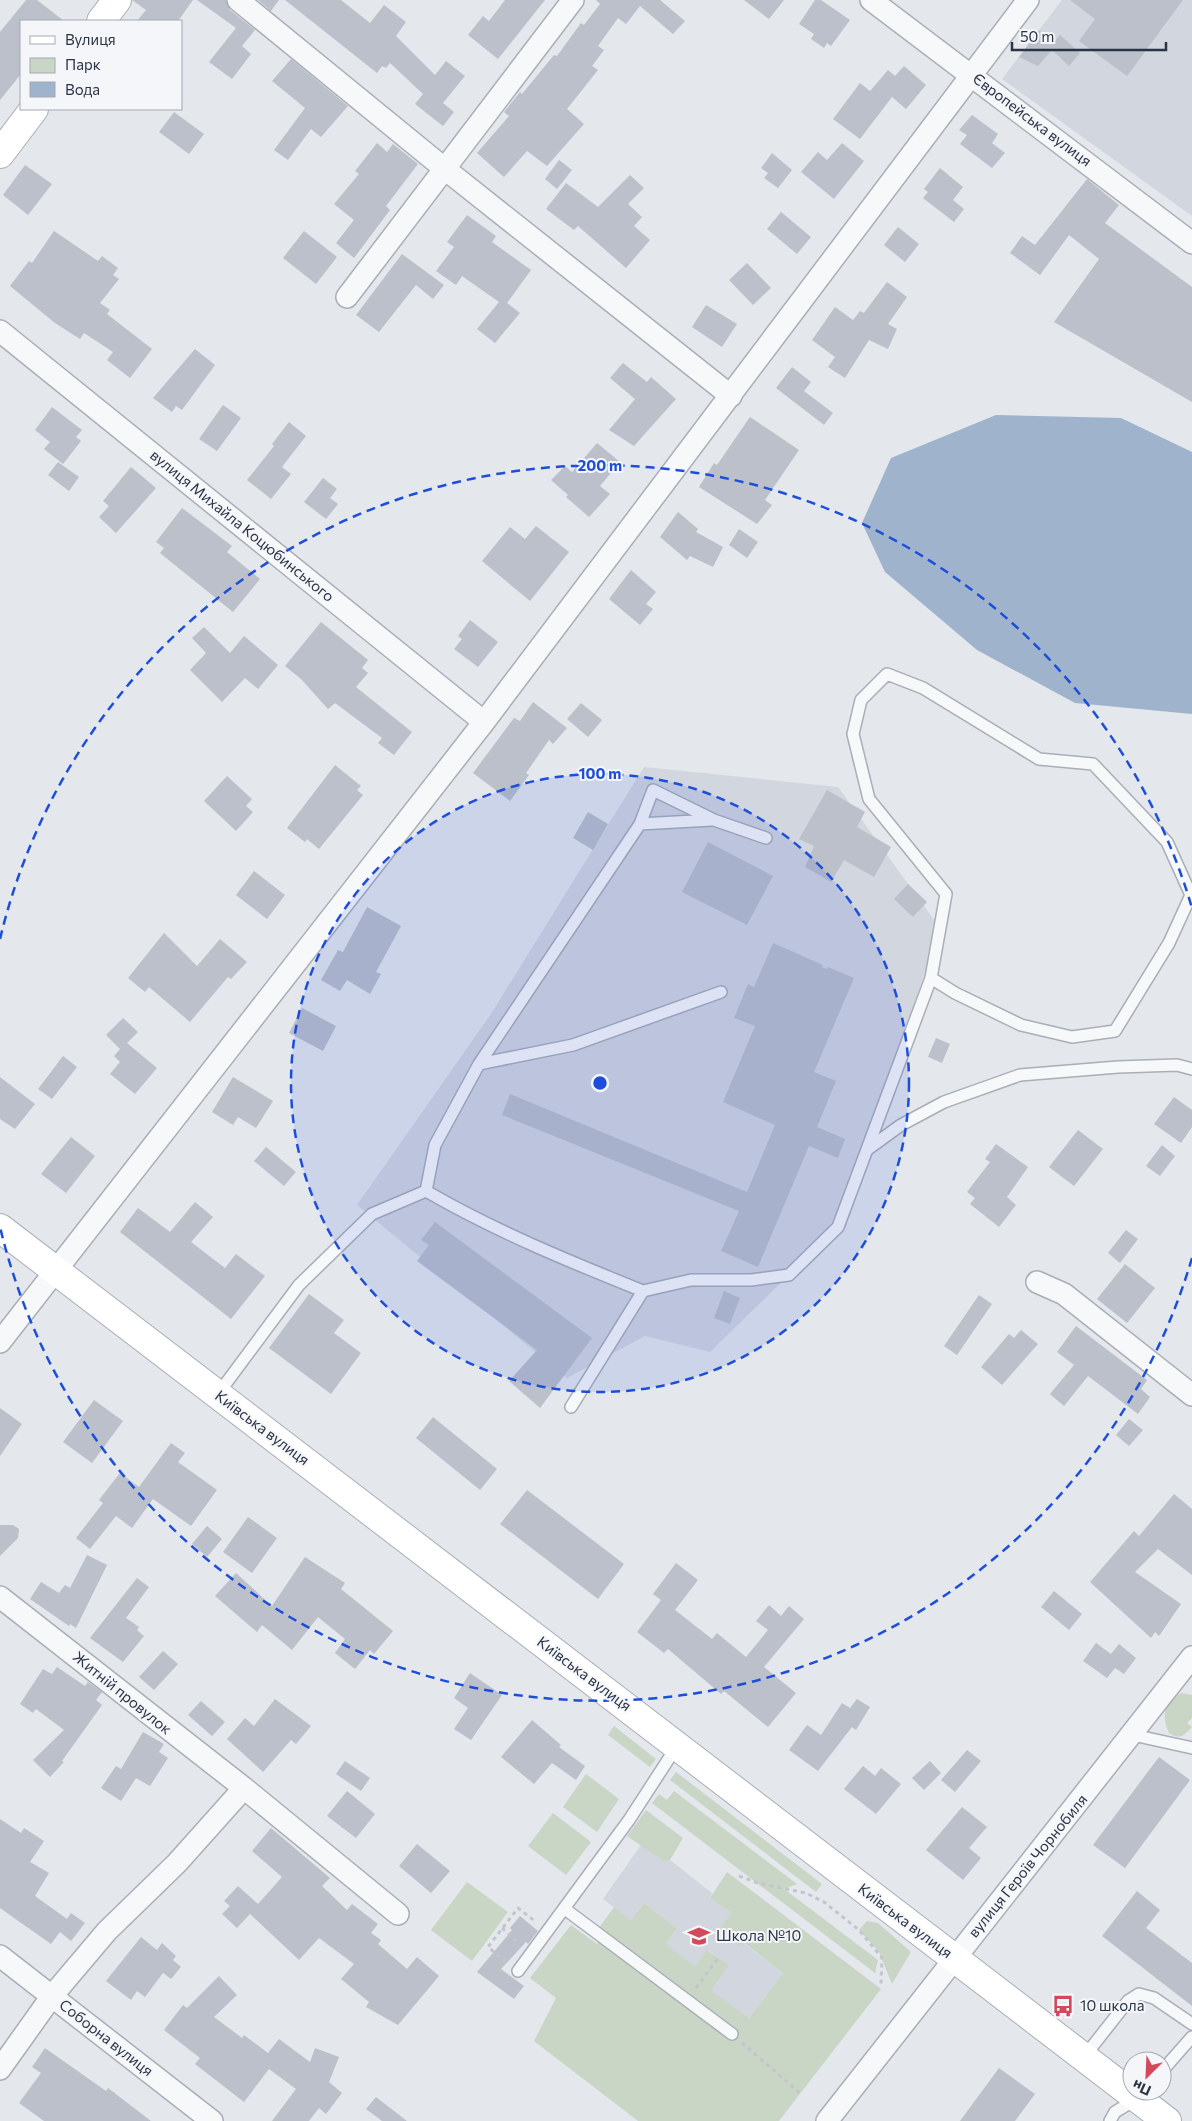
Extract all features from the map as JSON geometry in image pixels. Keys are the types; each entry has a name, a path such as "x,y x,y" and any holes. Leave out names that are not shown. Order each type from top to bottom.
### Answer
{"street":[{"path":"102,20 117,0"},
{"path":"238,0 445,169 731,396"},
{"path":"347,297 573,0"},
{"name":"Європейська вулиця","path":"871,0 1192,243"},
{"path":"0,1342 484,722 1028,0"},
{"path":"0,154 33,110"},
{"name":"вулиця Михайла Коцюбинського","path":"0,331 484,722"},
{"name":"Київська вулиця","path":"0,1228 1084,2057 1122,2082"},
{"path":"1036,1282 1064,1294 1192,1395"},
{"name":"Житній провулок","path":"0,1597 244,1788 398,1914"},
{"name":"вулиця Героїв Чорнобиля","path":"826,2121 1132,1735 1189,1668"},
{"path":"0,2069 52,1996 107,1931 177,1863 244,1788"},
{"name":"Соборна вулиця","path":"0,1956 212,2121"},
{"name":"Київська вулиця","path":"1147,2101 1167,2121"}],"lane":[{"path":"426,1191 476,1220 561,1258 643,1291 691,1280 751,1280 789,1275 838,1227 931,978 946,894 869,798 853,734 861,700 887,674 923,688 1039,759 1093,764 1167,842 1192,895 1169,943 1115,1031 1072,1037 1021,1026 954,993 931,978"},
{"path":"426,1191 435,1145 479,1064 640,824 653,790 714,820 766,838"},
{"path":"640,824 714,820"},
{"path":"479,1064 573,1046 721,992"},
{"path":"868,1149 901,1125 944,1102 1020,1075 1177,1065 1192,1069"},
{"path":"218,1394 299,1285 372,1214 426,1191"},
{"path":"571,1407 643,1291"},
{"path":"1132,1735 1192,1748"},
{"path":"518,1972 629,1820 677,1746"},
{"path":"565,1909 732,2034"},
{"path":"1084,2057 1128,2001 1139,1994 1154,1998 1192,2024"},
{"path":"1172,2060 1192,2037"},
{"path":"1110,2121 1115,2112 1132,2101"}],"path":[{"path":"739,1876 758,1883 806,1893 824,1902 859,1930 882,1958 881,1984"},
{"path":"518,1972 488,1947 518,1908 548,1931"},
{"path":"502,1928 531,1954"},
{"path":"687,2000 718,1958"},
{"path":"732,2034 800,2093"}],"shaded area":[{"path":"1062,0 1192,0 1192,216 1002,79"},
{"path":"644,767 838,787 940,928 838,1227 710,1352 645,1336 567,1378 357,1205 491,1014"},
{"name":"Школа №10","path":"641,1845 663,1861 670,1860 712,1893 710,1898 731,1913 718,1931 739,1946 742,1942 783,1973 749,2018 710,1990 728,1965 708,1950 695,1966 666,1944 677,1928 644,1903 631,1920 603,1899"}],"green space":[{"path":"1181,1693 1192,1695 1192,1718 1187,1723 1192,1727 1179,1737 1169,1733 1165,1715 1171,1701"},
{"path":"614,1726 656,1759 650,1767 608,1735"},
{"path":"676,1772 822,1884 816,1892 670,1780"},
{"path":"586,1774 619,1799 597,1832 563,1807"},
{"path":"674,1791 797,1884 784,1889 878,1960 875,1973 652,1803 659,1794 667,1800"},
{"path":"646,1810 683,1838 670,1860 663,1861 627,1836"},
{"path":"553,1813 591,1842 566,1875 528,1846"},
{"path":"727,1872 881,1989 779,2121 638,2121 534,2041 556,1998 530,1978 571,1925 597,1944 602,1937 596,1932 614,1907 631,1920 644,1903 677,1928 666,1944 695,1966 707,1950 729,1965 711,1990 749,2018 783,1973 743,1942 739,1946 718,1931 731,1913 710,1898"},
{"path":"467,1882 508,1912 472,1961 431,1930"},
{"path":"867,1921 878,1923 911,1952 892,1984 879,1952 859,1930"}],"water":[{"path":"996,415 1121,418 1192,452 1192,714 1075,703 977,650 885,572 862,523 891,458"}],"building":[{"path":"26,0 37,0 63,20 20,20 20,75 0,100 0,32"},
{"path":"132,0 193,0 179,20 138,20 146,10"},
{"path":"197,0 226,0 230,10 255,30 242,46 251,54 232,79 209,62 236,28"},
{"path":"258,0 279,0 271,11"},
{"path":"285,0 341,0 370,23 384,5 406,22 396,36 435,75 446,61 465,76 443,103 454,112 443,126 415,104 423,94 390,63 386,68 382,66 377,73"},
{"path":"505,0 545,0 498,59 468,35 483,16 489,21"},
{"path":"596,0 660,0 685,21 673,34 640,6 626,24 618,18 598,46 604,50 592,66 598,70 567,109 584,124 547,166 527,151 504,177 477,153 509,116 504,112 520,92 522,94 554,55 557,56 581,23 584,25 600,4"},
{"path":"744,0 784,0 769,19"},
{"path":"815,0 821,0 850,20 831,46 827,43 824,48 811,39 814,34 799,24"},
{"path":"1070,0 1183,0 1127,76 1079,41 1095,19"},
{"path":"1039,30 1053,43 1060,35 1080,53 1069,66 1052,50 1038,66 1019,57"},
{"path":"291,59 348,106 321,137 311,129 288,160 274,150 305,108 272,81"},
{"path":"904,66 926,85 906,109 892,97 860,139 833,119 860,83 870,91 888,70 895,76"},
{"path":"174,112 204,134 189,154 159,132"},
{"path":"972,115 998,134 992,143 1005,153 992,168 960,144 967,135 959,130"},
{"path":"377,143 387,152 393,144 418,164 386,206 390,210 354,258 336,243 354,220 334,204 359,174 355,171"},
{"path":"842,143 864,161 834,199 801,172 818,152 827,160"},
{"path":"772,153 792,170 778,188 764,178 768,173 761,168"},
{"path":"559,160 572,170 557,189 545,179"},
{"path":"25,165 52,184 28,215 3,195"},
{"path":"940,168 963,187 953,200 964,209 954,222 923,198 928,192 924,189"},
{"path":"630,175 644,188 628,204 642,217 634,226 650,240 626,268 578,226 574,230 546,209 566,183 598,207"},
{"path":"1087,179 1119,205 1105,223 1192,287 1192,402 1054,322 1099,259 1069,235 1040,275 1010,253 1022,236 1035,245"},
{"path":"781,212 811,237 797,254 767,229"},
{"path":"467,215 496,236 492,242 531,270 507,303 520,313 495,343 477,329 499,302 462,276 456,285 436,271 454,247 447,242"},
{"path":"898,227 919,244 905,262 884,245"},
{"path":"54,231 98,261 102,256 118,268 113,275 119,279 100,303 110,310 107,314 152,349 130,378 107,360 113,352 84,333 80,339 55,323 10,286 29,261 32,263"},
{"path":"304,231 337,257 316,284 283,258"},
{"path":"402,254 444,285 433,299 416,285 379,332 356,315"},
{"path":"747,263 771,288 753,305 729,280"},
{"path":"887,282 907,297 888,324 897,329 888,349 869,340 845,378 828,367 835,357 812,340 835,307 853,320 860,311 864,313"},
{"path":"706,305 737,324 722,347 692,327"},
{"path":"195,349 215,365 182,410 176,406 172,412 153,398"},
{"path":"623,363 647,382 651,377 676,399 634,446 609,430 635,399 610,378"},
{"path":"792,367 811,382 804,391 833,413 824,425 776,388"},
{"path":"223,405 241,418 217,451 199,439"},
{"path":"52,407 82,430 76,437 81,441 63,464 44,449 50,442 35,430"},
{"path":"750,417 799,450 765,500 772,505 757,524 699,487 714,463 717,465"},
{"path":"289,422 306,436 282,467 291,474 271,499 247,480 274,446 272,444"},
{"path":"597,443 620,462 600,486 610,494 589,517 566,497 568,495 551,480 565,466 572,472"},
{"path":"58,462 79,477 69,491 48,475"},
{"path":"131,467 156,488 116,533 99,517 109,506 103,501"},
{"path":"323,478 337,489 330,498 338,504 326,519 304,502"},
{"path":"182,508 232,546 227,552 260,579 233,612 160,553 164,548 156,542"},
{"path":"678,512 698,529 696,532 723,547 713,567 690,556 687,560 660,537"},
{"path":"536,526 569,552 530,601 482,561 510,527 525,539"},
{"path":"739,529 758,542 747,558 729,545"},
{"path":"631,570 656,592 646,604 653,609 640,625 609,599"},
{"path":"470,620 498,642 478,667 454,649 462,639 458,636"},
{"path":"321,622 368,660 362,668 368,673 356,687 412,732 394,755 378,743 382,738 335,703 328,709 301,679 285,666"},
{"path":"204,627 230,653 244,636 278,665 258,689 245,678 222,702 190,670 206,653 192,638"},
{"path":"533,702 567,728 553,744 549,740 526,773 529,775 510,801 473,773 514,718 520,721"},
{"path":"581,703 602,720 588,737 567,719"},
{"path":"335,765 361,786 357,790 363,795 319,849 307,839 305,842 287,828"},
{"path":"227,776 252,799 246,806 253,812 236,831 204,801"},
{"path":"827,790 865,812 857,827 891,847 874,877 844,860 831,882 805,867 814,846 799,839"},
{"path":"588,812 608,824 593,850 573,838"},
{"path":"708,842 773,876 747,925 682,892"},
{"path":"254,871 285,895 267,919 236,895"},
{"path":"908,884 927,902 913,917 894,899"},
{"path":"367,907 401,926 376,972 381,974 370,994 347,980 340,991 321,980 338,950 343,952"},
{"path":"164,933 197,966 220,939 247,962 231,979 228,977 190,1022 149,987 145,992 128,978"},
{"path":"773,943 823,965 822,967 826,969 828,967 854,978 814,1072 836,1081 817,1127 845,1139 838,1158 809,1146 758,1267 721,1251 739,1211 502,1115 510,1094 747,1192 775,1125 723,1102 755,1026 734,1018 748,984 754,987"},
{"path":"302,1008 336,1026 323,1051 289,1033"},
{"path":"123,1018 138,1032 127,1043 157,1068 135,1094 110,1074 120,1062 114,1056 120,1049 106,1035"},
{"path":"936,1038 950,1044 942,1063 928,1057"},
{"path":"63,1056 77,1067 52,1099 38,1089"},
{"path":"0,1077 35,1104 15,1129 0,1119"},
{"path":"233,1077 273,1101 256,1128 238,1117 233,1125 212,1112"},
{"path":"1174,1097 1192,1110 1192,1127 1181,1143 1154,1124"},
{"path":"1078,1130 1103,1149 1074,1186 1049,1167"},
{"path":"71,1137 95,1156 66,1193 41,1174"},
{"path":"996,1144 1028,1167 1007,1197 1016,1205 999,1227 970,1204 975,1198 967,1192 990,1162 985,1159"},
{"path":"1162,1145 1175,1156 1160,1176 1146,1166"},
{"path":"266,1147 296,1172 284,1186 254,1161"},
{"path":"195,1202 213,1217 191,1242 225,1268 236,1254 265,1276 231,1319 120,1232 138,1208 170,1232"},
{"path":"435,1222 592,1338 540,1408 509,1381 537,1350 417,1261 429,1245 421,1240"},
{"path":"1126,1230 1138,1239 1120,1263 1108,1253"},
{"path":"1125,1264 1155,1288 1127,1323 1097,1299"},
{"path":"724,1291 740,1298 730,1324 714,1318"},
{"path":"309,1294 344,1320 334,1333 361,1353 331,1394 269,1348"},
{"path":"979,1295 992,1304 957,1355 944,1346"},
{"path":"1076,1326 1147,1380 1141,1389 1150,1397 1138,1414 1088,1376 1064,1406 1050,1394 1074,1365 1057,1352"},
{"path":"1021,1330 1038,1344 1002,1385 981,1367 1009,1334 1014,1338"},
{"path":"94,1400 123,1421 92,1463 63,1442"},
{"path":"0,1408 22,1424 0,1456"},
{"path":"433,1417 497,1469 480,1490 416,1438"},
{"path":"1129,1419 1143,1430 1129,1446 1116,1435"},
{"path":"171,1443 185,1453 178,1462 217,1490 191,1526 153,1499 132,1528 116,1516 90,1549 76,1538 103,1503 99,1500 120,1473 139,1487"},
{"path":"527,1490 624,1564 598,1599 500,1524"},
{"path":"1174,1494 1192,1509 1192,1575 1158,1549 1135,1572 1181,1604 1159,1636 1155,1632 1151,1638 1090,1582 1134,1531 1139,1536"},
{"path":"248,1517 277,1538 252,1573 223,1552"},
{"path":"0,1525 13,1525 19,1529 18,1538 0,1556"},
{"path":"207,1526 222,1539 207,1557 192,1544"},
{"path":"87,1555 107,1565 76,1628 70,1624 69,1626 30,1599 41,1582 59,1593 65,1585 70,1588"},
{"path":"305,1557 345,1583 341,1589 393,1631 374,1654 370,1650 355,1669 335,1653 345,1639 318,1617 292,1650 262,1625 257,1632 215,1596 236,1573 272,1606"},
{"path":"676,1563 698,1580 675,1610 712,1639 717,1633 746,1657 768,1630 756,1621 769,1605 781,1616 789,1606 804,1619 764,1667 796,1693 768,1727 724,1691 721,1694 668,1649 664,1653 637,1632 661,1600 653,1594"},
{"path":"137,1578 149,1587 126,1618 139,1627 137,1630 144,1636 123,1662 90,1638"},
{"path":"1054,1591 1082,1614 1069,1630 1041,1607"},
{"path":"1096,1643 1111,1654 1119,1644 1136,1658 1124,1674 1115,1668 1107,1678 1083,1661"},
{"path":"163,1651 178,1664 154,1690 139,1677"},
{"path":"57,1667 85,1686 88,1682 102,1692 96,1700 102,1705 62,1761 64,1762 50,1777 33,1760 64,1730 36,1709 33,1713 20,1704 43,1669 52,1674"},
{"path":"470,1673 502,1695 471,1740 454,1729 468,1708 454,1698"},
{"path":"275,1699 311,1726 296,1744 291,1740 263,1772 227,1739 245,1718 254,1726"},
{"path":"857,1699 870,1707 856,1730 852,1727 818,1771 789,1750 807,1725 821,1735 842,1703 850,1708"},
{"path":"201,1701 225,1722 212,1736 188,1715"},
{"path":"532,1720 561,1745 559,1747 585,1766 576,1780 552,1763 534,1784 501,1757"},
{"path":"143,1732 164,1744 159,1752 168,1758 150,1786 136,1778 121,1801 101,1788 116,1766 121,1769"},
{"path":"967,1750 981,1761 955,1792 941,1780"},
{"path":"1159,1757 1190,1780 1125,1868 1093,1845"},
{"path":"345,1761 370,1778 361,1791 336,1774"},
{"path":"930,1761 941,1773 924,1790 912,1778"},
{"path":"863,1766 875,1776 881,1768 901,1784 876,1814 844,1789"},
{"path":"347,1791 375,1814 356,1838 327,1816"},
{"path":"962,1807 987,1827 969,1848 981,1858 963,1880 926,1850"},
{"path":"0,1819 21,1833 24,1828 44,1841 30,1862 49,1873 35,1896 67,1919 71,1913 85,1923 71,1941 60,1932 51,1944 0,1908"},
{"path":"271,1828 330,1878 322,1886 347,1910 352,1904 378,1924 371,1933 381,1940 378,1944 407,1969 417,1957 439,1976 398,2025 366,2007 369,2002 341,1979 354,1964 319,1938 299,1960 250,1914 237,1928 222,1914 230,1906 224,1901 238,1886 258,1904 282,1877 252,1851"},
{"path":"417,1844 450,1871 431,1893 399,1866"},
{"path":"1137,1891 1160,1910 1146,1928 1192,1963 1192,2006 1102,1936"},
{"path":"520,1916 538,1931 528,1944 526,1942 501,1969 524,1986 514,1999 477,1972 512,1930 510,1928"},
{"path":"141,1937 157,1950 162,1943 176,1956 173,1960 181,1967 171,1979 163,1973 145,1997 137,1991 131,2000 106,1981"},
{"path":"219,1976 237,1995 214,2017 242,2038 244,2035 268,2053 279,2039 310,2062 315,2048 339,2057 329,2082 342,2093 326,2114 319,2108 309,2121 272,2121 296,2089 269,2069 244,2102 195,2064 200,2058 164,2030 183,2005 187,2008"},
{"path":"45,2048 106,2091 108,2088 151,2121 44,2121 19,2103 41,2073 32,2067"},
{"path":"999,2068 1035,2094 1015,2121 960,2121"},
{"path":"376,2097 407,2121 382,2121 366,2109"}],"place":[{"name":"Школа №10","path":"699,1936"},
{"name":"10 школа","path":"1063,2006"}]}
